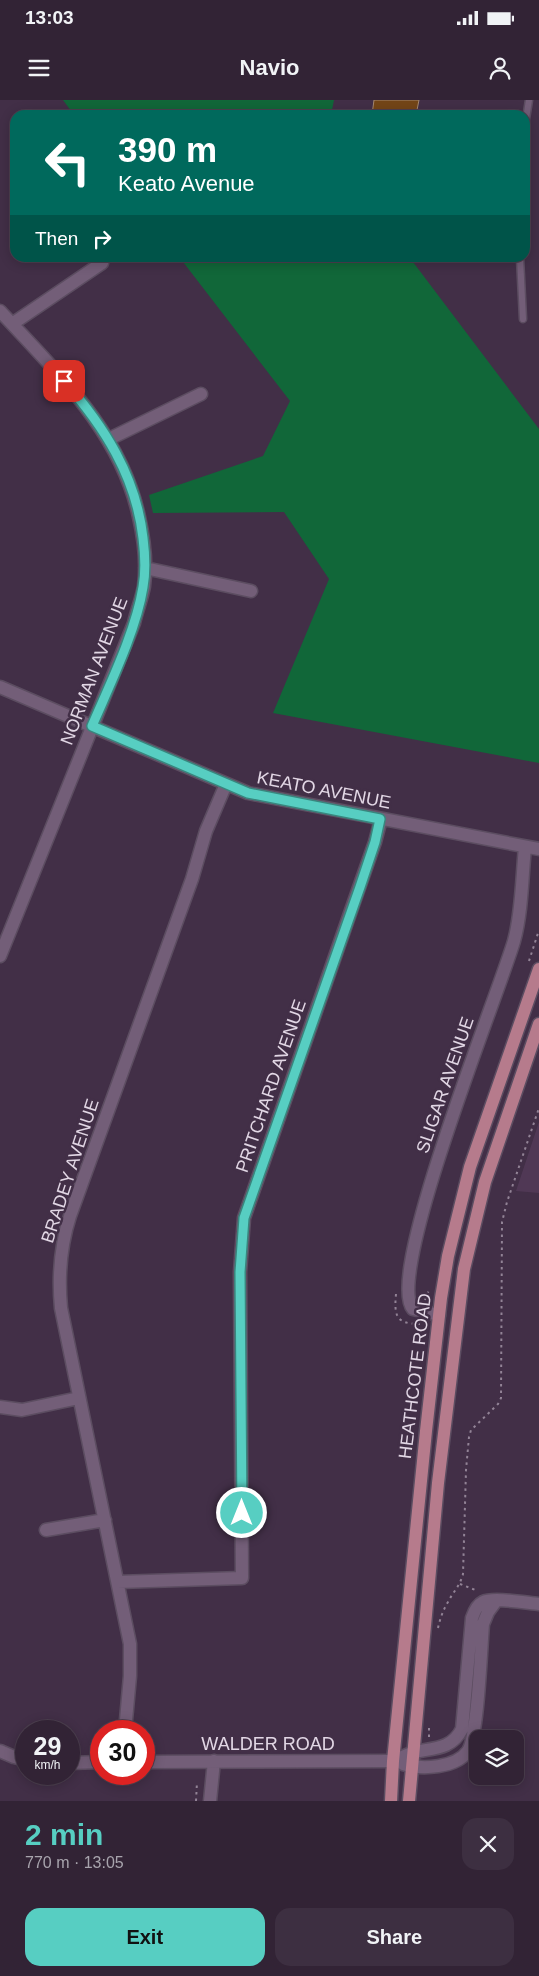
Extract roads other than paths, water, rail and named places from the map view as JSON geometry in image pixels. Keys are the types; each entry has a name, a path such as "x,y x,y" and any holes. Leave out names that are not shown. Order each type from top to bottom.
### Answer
{"main road":[{"name":"HEATHCOTE ROAD","path":"391,1801 393,1761 439,1315 452,1235 464,1186 539,969"},
{"name":"HEATHCOTE ROAD","path":"409,1801 438,1483 464,1269 485,1182 539,1024"}],"street":[{"path":"12,324 103,263"},
{"name":"NORMAN AVENUE","path":"0,311 76,395 109,439 134,492 142,528 145,568 144,586 134,623 0,956"},
{"path":"109,439 201,394"},
{"path":"145,568 251,591"},
{"name":"KEATO AVENUE","path":"0,687 258,796 539,849"},
{"name":"BRADEY AVENUE","path":"126,1720 131,1659 128,1630 79,1398 60,1292 59,1264 64,1238 76,1200 192,879 206,831 226,784"},
{"name":"PRITCHARD AVENUE","path":"118,1582 242,1578 240,1272 244,1218 375,842 380,819"},
{"name":"SLIGAR AVENUE","path":"439,1315 413,1309 409,1304 408,1289 414,1248 434,1169 514,940 525,847"},
{"path":"0,1407 22,1410 79,1398"},
{"path":"46,1530 105,1520"},
{"path":"393,1761 412,1767 451,1763 464,1755 471,1745 474,1732 483,1624 488,1612 496,1601"},
{"path":"393,1761 413,1752 448,1746 459,1735 462,1729 472,1618 481,1603 496,1601 539,1604"},
{"path":"0,1751 15,1757"},
{"path":"210,1801 214,1761"},
{"name":"WALDER ROAD","path":"155,1762 393,1761"}],"lane":[{"path":"520,262 523,320"}]}
